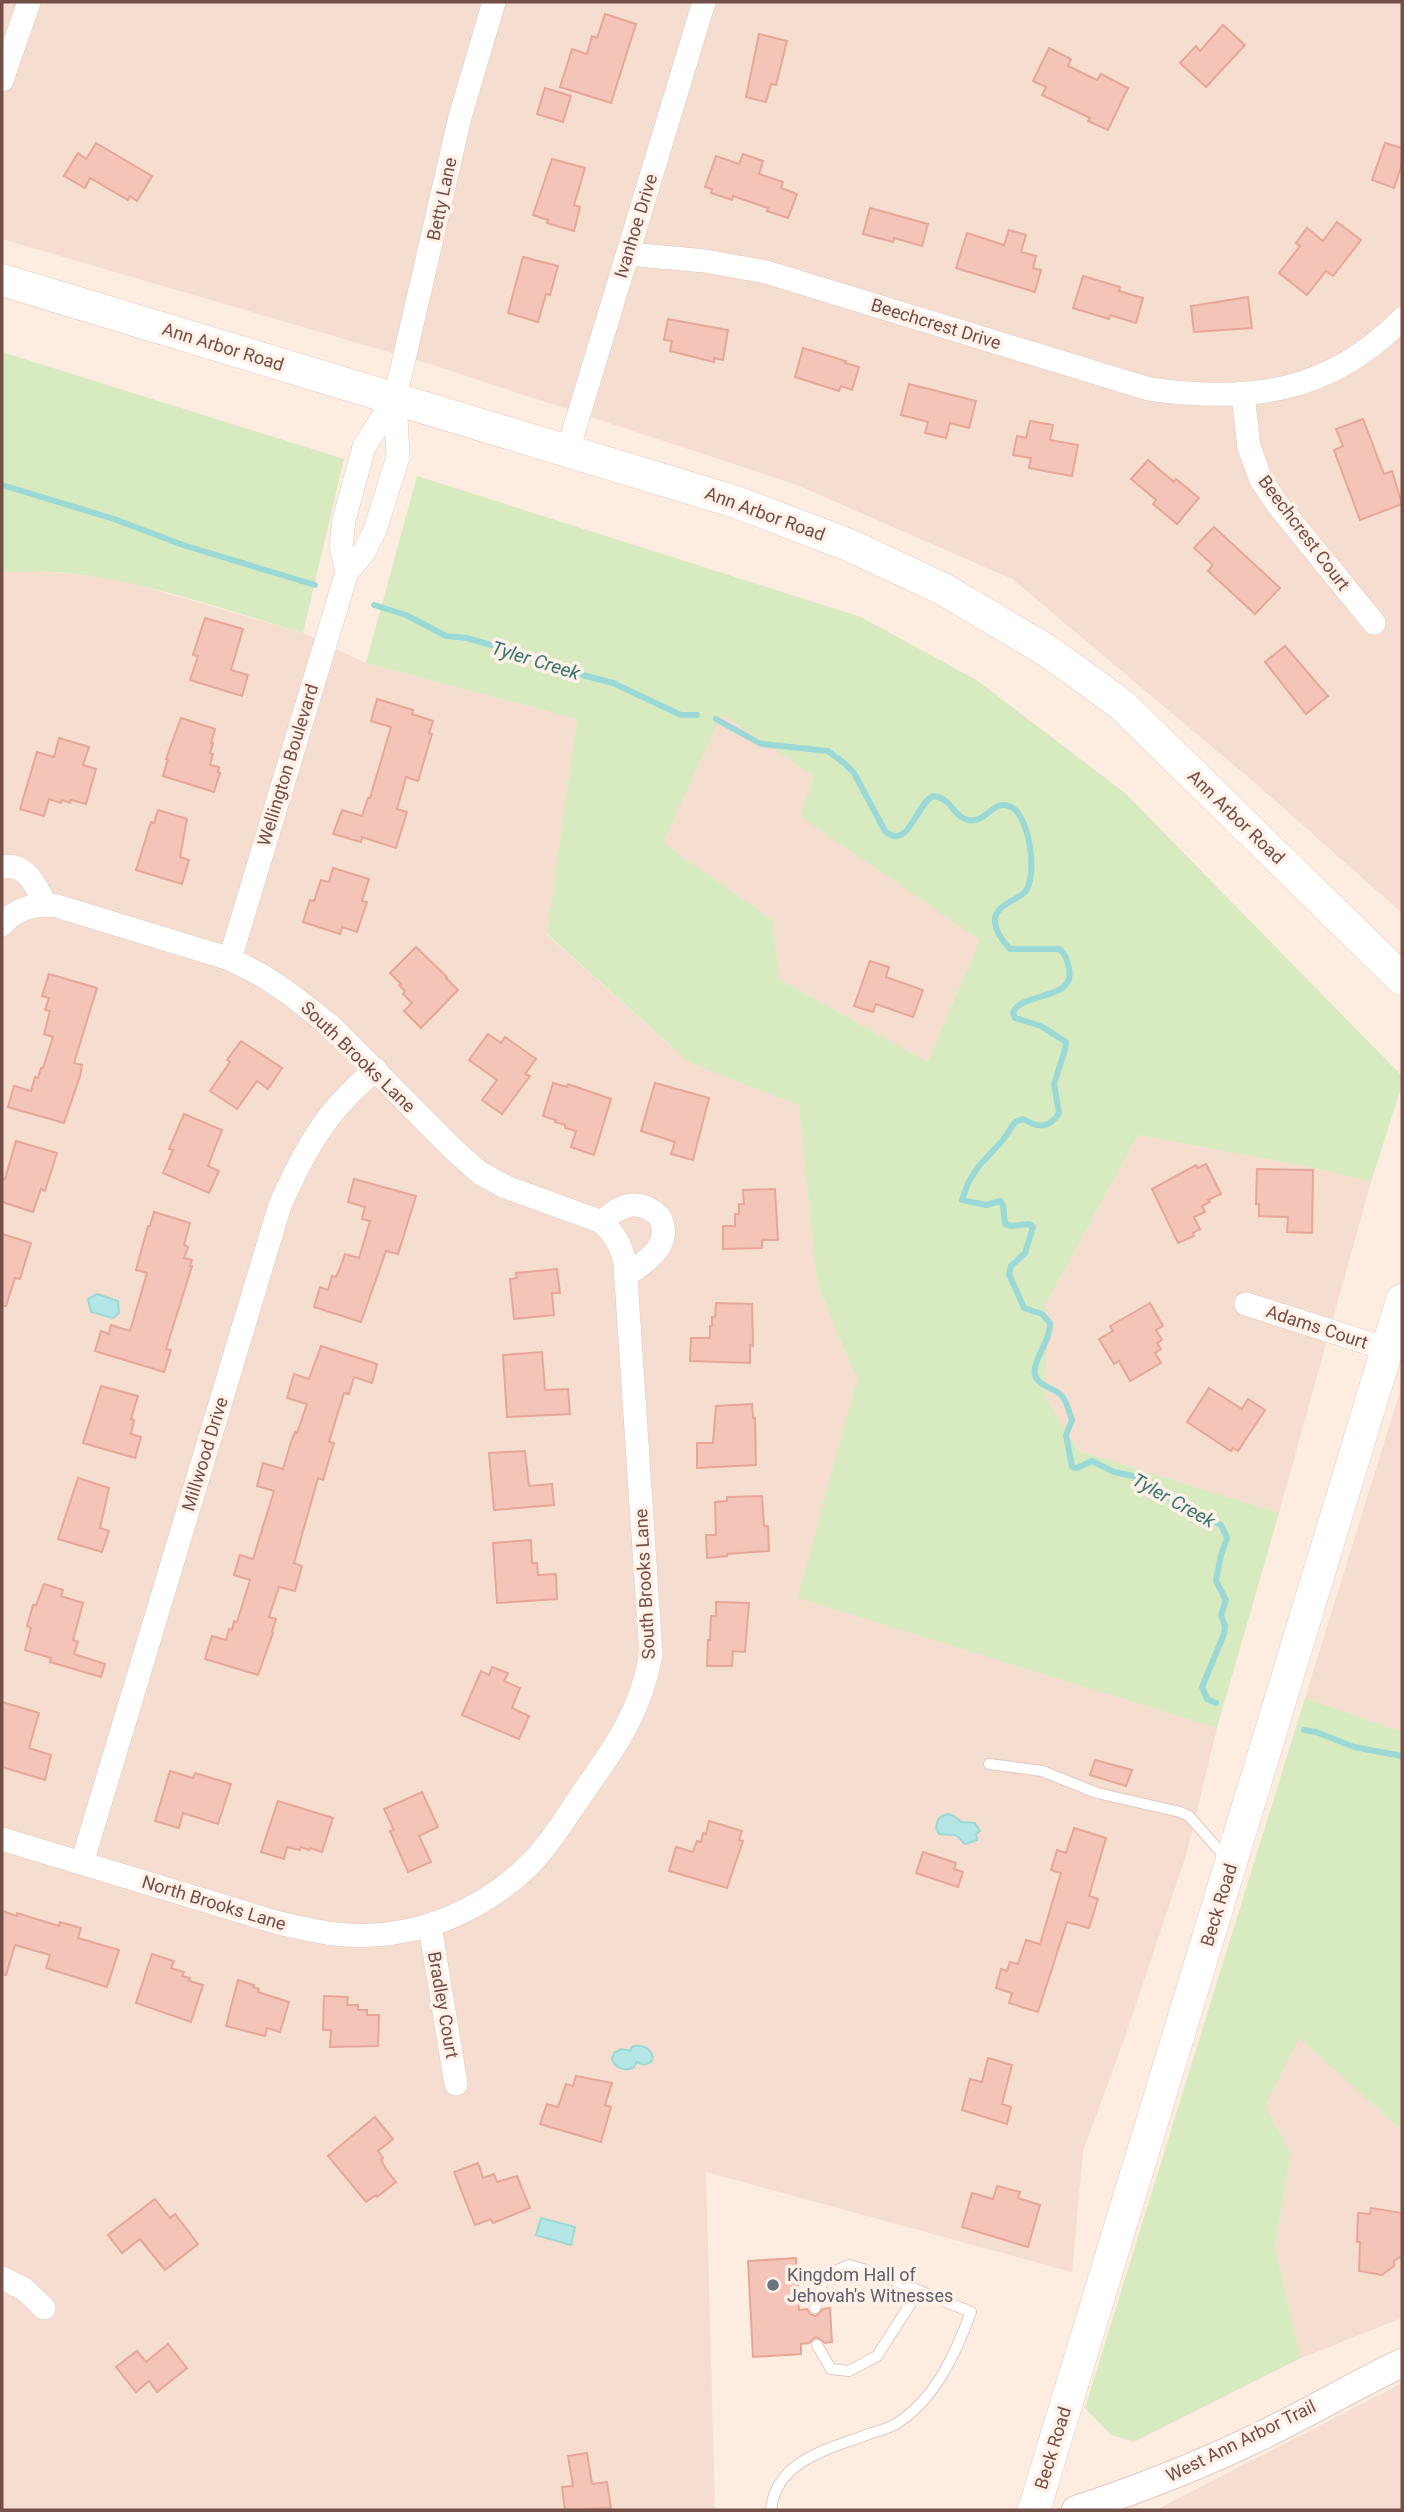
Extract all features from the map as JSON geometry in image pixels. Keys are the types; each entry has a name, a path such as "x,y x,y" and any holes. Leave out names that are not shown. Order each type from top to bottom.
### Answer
{"main road":[{"name":"Ann Arbor Road","path":"2,281 736,502 849,545 943,589 1046,650 1122,706 1402,979"},
{"name":"Beck Road","path":"1034,2510 1402,1300"}],"street":[{"path":"2,80 29,2"},
{"name":"Betty Lane","path":"395,398 460,117 495,2"},
{"name":"Ivanhoe Drive","path":"568,450 704,2"},
{"name":"Beechcrest Drive","path":"628,254 705,261 766,272 1149,388 1193,395 1243,395 1273,391 1319,376 1368,349 1402,319"},
{"name":"Beechcrest Court","path":"1243,395 1249,447 1261,480 1278,505 1374,623"},
{"name":"Wellington Boulevard","path":"347,572 341,545 344,520 364,447 395,398"},
{"name":"Wellington Boulevard","path":"230,959 347,572 365,552 375,530 398,457 395,398"},
{"path":"2,867 11,865 23,870 45,904 10,918"},
{"name":"South Brooks Lane","path":"45,904 230,959 272,982 313,1011 375,1069 445,1142 480,1173 506,1187 602,1222 623,1253 651,1654 642,1695 621,1739 534,1860 488,1899 430,1926"},
{"name":"Millwood Drive","path":"82,1863 280,1205 298,1166 321,1129 340,1104 375,1069"},
{"path":"602,1222 617,1208 625,1206 645,1207 660,1217 664,1231 661,1245 652,1257 625,1276"},
{"name":"Adams Court","path":"1246,1304 1387,1349"},
{"name":"North Brooks Lane","path":"2,1839 279,1923 315,1931 346,1936 375,1936 430,1926"},
{"name":"Bradley Court","path":"430,1926 456,2084"},
{"path":"2,2278 24,2289 44,2308"},
{"name":"West Ann Arbor Trail","path":"1076,2510 1136,2490 1200,2464 1253,2440 1402,2363"}],"lane":[{"path":"989,1764 1042,1771 1097,1793 1180,1812 1189,1816 1231,1863"},
{"path":"771,2510 772,2496 790,2468 819,2452 894,2425 925,2400 958,2347 971,2312 876,2273 849,2265 824,2276 815,2308"},
{"path":"817,2345 831,2370 849,2371 877,2356 918,2292"}],"shaded area":[{"path":"2,2 1402,2 1402,913 1255,783 1012,579 797,485 436,366 2,239"},
{"path":"29,570 118,579 303,633 366,663 577,719 547,935 690,1063 799,1104 817,1283 857,1379 799,1598 1217,1728 1187,1852 1125,2037 1083,2151 1072,2272 706,2172 715,2510 2,2510 2,572"},
{"path":"722,713 814,776 801,816 981,940 928,1062 779,979 773,920 663,843"},
{"path":"1138,1135 1315,1168 1371,1182 1279,1513 1079,1451 1046,1398 1046,1304"},
{"path":"1402,1385 1402,1732 1305,1698"},
{"path":"1299,2037 1402,2130 1402,2318 1301,2358 1275,2248 1291,2153 1265,2107"},
{"path":"1402,2383 1402,2510 1156,2510"}],"green space":[{"path":"2,352 344,459 303,633 192,599 117,581 79,574 2,572"},
{"path":"417,476 861,617 978,681 1125,793 1402,1076 1402,1085 1371,1182 1315,1168 1138,1135 1046,1304 1046,1398 1079,1451 1279,1513 1217,1728 798,1598 857,1379 817,1283 799,1105 690,1063 547,934 577,719 366,663","holes":["722,714 814,776 800,816 980,940 928,1062 779,979 773,920 663,843"]},
{"path":"1305,1698 1402,1732 1402,2130 1299,2038 1265,2107 1291,2153 1275,2248 1301,2358 1134,2442 1111,2435 1085,2408"}],"water":[{"path":"97,1294 118,1301 119,1313 113,1318 91,1312 88,1299"},
{"path":"948,1814 961,1822 975,1823 980,1831 976,1834 977,1840 965,1844 956,1835 939,1834 936,1828 938,1821"},
{"path":"633,2046 648,2049 653,2057 651,2062 644,2065 637,2062 630,2069 617,2066 612,2058 615,2052 622,2049 630,2051"},
{"path":"541,2218 575,2227 571,2245 536,2235"}],"building":[{"path":"605,14 636,24 611,103 560,87 572,49 587,54 592,36 597,38"},
{"path":"1223,25 1245,45 1206,87 1180,63 1196,46 1200,51"},
{"path":"759,34 787,41 776,85 771,84 766,102 746,97"},
{"path":"1049,48 1071,59 1068,66 1097,80 1101,74 1128,88 1108,130 1088,121 1090,118 1042,95 1046,87 1033,81"},
{"path":"545,88 571,96 563,122 537,114"},
{"path":"96,143 152,176 137,201 130,196 128,200 90,178 85,188 64,176 78,153 86,159"},
{"path":"1385,143 1402,148 1402,164 1394,188 1372,180"},
{"path":"743,154 763,161 759,174 783,182 781,188 797,194 788,218 733,196 732,200 711,193 712,189 705,187 716,156 739,164"},
{"path":"552,159 585,168 574,205 580,207 574,231 547,223 548,220 533,215"},
{"path":"870,208 928,224 922,246 894,238 893,242 863,234"},
{"path":"1337,222 1361,240 1333,276 1326,271 1307,295 1279,273 1300,246 1296,243 1307,228 1323,241"},
{"path":"1009,230 1026,235 1021,252 1036,256 1033,268 1041,270 1035,292 956,268 967,233 1004,245"},
{"path":"523,257 558,266 550,295 546,294 538,322 508,313"},
{"path":"1083,276 1120,287 1119,291 1143,298 1136,323 1110,315 1109,319 1073,308"},
{"path":"1248,297 1252,328 1194,332 1191,306"},
{"path":"668,319 728,330 723,360 714,358 714,362 670,351 672,341 664,340"},
{"path":"803,348 859,367 852,390 841,386 839,391 795,377"},
{"path":"909,384 976,401 969,428 950,423 946,438 925,433 928,422 901,415"},
{"path":"1363,419 1384,474 1392,471 1402,504 1360,520 1334,450 1343,446 1336,429"},
{"path":"1030,421 1053,425 1050,440 1078,445 1072,476 1029,468 1031,458 1013,455 1017,436 1026,438"},
{"path":"1148,460 1174,482 1176,479 1199,498 1177,524 1153,504 1156,500 1131,479"},
{"path":"1214,527 1280,588 1255,614 1208,571 1213,565 1194,548"},
{"path":"205,618 243,629 231,670 248,675 242,696 190,680 198,656 193,655"},
{"path":"1285,646 1328,696 1306,714 1265,662"},
{"path":"377,699 413,710 412,714 433,721 429,733 432,734 418,781 406,777 397,809 407,812 396,848 362,837 361,842 333,834 342,810 362,816 370,798 391,727 371,721"},
{"path":"181,718 215,729 210,765 219,767 220,773 214,792 163,776 166,759"},
{"path":"59,738 89,747 83,765 96,769 86,804 71,800 70,803 62,800 61,803 49,799 44,816 20,809 37,752 54,757"},
{"path":"158,810 187,819 180,857 189,860 182,884 136,870 151,822 154,823"},
{"path":"333,868 369,879 362,901 367,902 357,932 342,927 340,934 303,922 310,900 314,901 321,880 329,882"},
{"path":"416,947 458,990 421,1028 404,1011 412,1003 403,994 405,991 399,985 401,984 390,973"},
{"path":"870,961 889,967 886,977 923,990 913,1017 876,1004 873,1012 854,1006"},
{"path":"49,974 97,988 74,1063 82,1065 64,1123 8,1107 14,1086 31,1091 35,1077 38,1078 43,1068 53,1037 44,1034 50,1011 45,1010 49,998 42,996"},
{"path":"488,1034 501,1043 505,1037 536,1059 525,1074 530,1076 502,1114 482,1100 497,1080 469,1060"},
{"path":"241,1041 282,1068 268,1089 257,1081 237,1109 210,1091"},
{"path":"553,1083 567,1087 568,1084 611,1099 594,1155 571,1147 576,1131 543,1116"},
{"path":"655,1083 709,1098 693,1160 671,1154 675,1142 641,1131"},
{"path":"184,1114 222,1130 208,1166 219,1171 209,1193 163,1173 173,1150 169,1149"},
{"path":"16,1141 57,1153 45,1191 41,1189 33,1212 2,1202 2,1178 5,1179"},
{"path":"1206,1164 1221,1194 1208,1200 1210,1202 1202,1206 1205,1212 1194,1217 1200,1229 1193,1233 1194,1236 1178,1243 1152,1189 1196,1165 1198,1168"},
{"path":"1257,1169 1313,1170 1312,1233 1287,1232 1288,1217 1259,1216 1259,1204 1256,1204"},
{"path":"354,1179 416,1196 398,1254 386,1251 361,1322 314,1307 320,1287 328,1290 332,1276 336,1277 345,1254 359,1258 370,1221 362,1219 365,1207 348,1202"},
{"path":"775,1189 778,1240 762,1240 762,1248 723,1249 723,1226 735,1226 735,1214 739,1214 739,1204 744,1204 743,1190"},
{"path":"154,1212 190,1223 184,1245 188,1247 184,1258 192,1260 192,1266 166,1349 171,1350 164,1372 95,1351 101,1331 109,1334 111,1325 130,1331 147,1273 136,1270"},
{"path":"2,1234 31,1243 20,1279 15,1278 6,1306 2,1306"},
{"path":"557,1269 560,1293 552,1293 554,1315 514,1319 510,1279 517,1278 516,1273"},
{"path":"716,1303 752,1304 753,1346 750,1345 750,1363 690,1361 691,1338 710,1338"},
{"path":"1150,1303 1163,1326 1156,1330 1162,1340 1157,1343 1161,1349 1155,1353 1161,1363 1130,1381 1119,1361 1114,1364 1099,1339 1113,1331 1110,1326"},
{"path":"321,1346 377,1364 372,1383 354,1377 349,1394 344,1393 329,1442 334,1443 323,1480 318,1478 294,1563 302,1566 295,1591 279,1587 269,1617 276,1619 273,1633 258,1675 205,1659 212,1636 226,1640 229,1629 232,1630 234,1621 237,1622 250,1580 234,1575 240,1555 253,1559 274,1491 257,1486 263,1463 283,1469 307,1404 287,1398 294,1374 309,1379"},
{"path":"542,1352 545,1390 568,1389 570,1414 507,1417 503,1355"},
{"path":"101,1386 138,1396 131,1419 134,1420 131,1434 141,1437 135,1458 83,1443"},
{"path":"1209,1388 1242,1409 1248,1399 1265,1410 1238,1451 1233,1448 1231,1451 1187,1422"},
{"path":"752,1404 756,1465 697,1468 697,1443 713,1443 716,1406"},
{"path":"525,1451 529,1486 552,1484 554,1505 494,1510 489,1453"},
{"path":"78,1478 109,1488 100,1528 109,1531 102,1552 58,1539"},
{"path":"762,1496 764,1526 768,1526 769,1551 707,1558 706,1535 716,1535 715,1502 727,1501 727,1497"},
{"path":"531,1540 532,1563 537,1563 538,1575 556,1574 557,1599 497,1603 493,1543"},
{"path":"44,1584 63,1590 61,1596 83,1603 73,1640 78,1642 74,1654 105,1664 101,1677 50,1662 51,1658 25,1650 31,1628 27,1626 33,1605 36,1605"},
{"path":"716,1602 749,1603 745,1652 733,1651 732,1666 707,1666 711,1616 716,1616"},
{"path":"492,1667 508,1673 504,1681 520,1688 512,1708 529,1716 519,1739 462,1715 481,1671 489,1675"},
{"path":"2,1702 39,1713 29,1748 51,1755 45,1780 2,1767"},
{"path":"1095,1760 1132,1770 1126,1786 1090,1775"},
{"path":"170,1771 193,1778 195,1773 231,1784 218,1824 183,1813 179,1828 155,1821"},
{"path":"422,1792 438,1827 419,1836 431,1862 408,1872 390,1831 394,1830 384,1809"},
{"path":"278,1801 333,1818 322,1852 310,1848 301,1847 300,1850 287,1847 284,1859 261,1852"},
{"path":"709,1821 742,1831 739,1840 743,1841 727,1888 669,1871 676,1847 693,1852 697,1841 701,1842 703,1833 706,1834"},
{"path":"1074,1828 1106,1838 1089,1896 1098,1899 1089,1928 1067,1922 1038,2012 1009,2003 1012,1993 996,1988 1001,1969 1007,1971 1010,1962 1018,1964 1026,1940 1040,1944 1061,1873 1051,1870 1057,1850 1066,1853"},
{"path":"923,1852 956,1863 954,1869 963,1872 958,1887 916,1873"},
{"path":"2,1911 59,1926 60,1922 81,1928 78,1938 119,1950 107,1987 46,1968 50,1955 15,1945 6,1975 2,1974"},
{"path":"152,1954 174,1961 171,1968 184,1972 182,1976 190,1978 189,1981 203,1985 191,2022 136,2003"},
{"path":"238,1980 254,1985 253,1987 259,1989 258,1992 289,2002 280,2032 267,2028 265,2036 226,2026"},
{"path":"324,1996 348,1997 347,2005 358,2005 358,2010 367,2010 367,2015 379,2015 378,2046 330,2047 331,2030 323,2030"},
{"path":"988,2058 1012,2065 1002,2104 1011,2107 1007,2124 962,2110 970,2079 982,2082"},
{"path":"576,2076 612,2083 605,2105 611,2107 601,2142 540,2124 547,2104 558,2107 566,2084 573,2086"},
{"path":"375,2117 393,2139 378,2151 386,2169 396,2182 366,2202 328,2156"},
{"path":"478,2163 483,2178 494,2174 497,2182 517,2176 530,2208 493,2223 491,2219 475,2225 454,2172"},
{"path":"997,2186 1020,2192 1018,2198 1040,2205 1028,2247 962,2227 972,2193 993,2199"},
{"path":"155,2199 170,2218 175,2214 198,2244 165,2270 140,2239 122,2253 108,2235"},
{"path":"1371,2208 1402,2213 1402,2256 1382,2275 1359,2271 1358,2213 1370,2214"},
{"name":"Kingdom Hall of Jehovah's Witnesses","path":"796,2258 799,2310 807,2309 810,2314 816,2316 823,2309 830,2308 832,2342 825,2343 816,2337 809,2343 801,2344 801,2354 753,2357 748,2261"},
{"path":"168,2344 187,2368 157,2392 149,2381 136,2392 116,2367 137,2351 146,2362"},
{"path":"587,2453 592,2484 607,2482 611,2508 565,2510 562,2487 573,2486 568,2456"}],"waterway":[{"name":"Tyler Creek","path":"2,485 315,585"},
{"name":"Tyler Creek","path":"374,605 406,615 446,636 467,638 515,652 549,666 613,683 681,715 697,715"},
{"name":"Tyler Creek","path":"716,719 761,744 828,751 854,773 885,831 893,836 900,836 906,831 933,796 944,800 968,820 980,818 994,808 1005,805 1018,813 1023,822 1030,847 1029,884 1025,892 998,911 995,925 1000,937 1010,949 1059,949 1067,960 1069,979 1065,986 1027,1001 1013,1012 1015,1018 1041,1026 1066,1042 1054,1084 1059,1113 1051,1122 1043,1125 1023,1119 1015,1122 1003,1140 978,1167 962,1200 986,1205 1000,1201 1005,1224 1029,1224 1033,1227 1025,1253 1011,1266 1009,1274 1024,1308 1042,1314 1050,1323 1048,1337 1036,1363 1035,1375 1039,1381 1061,1395 1066,1403 1072,1420 1066,1435 1072,1467 1077,1468 1092,1461 1114,1472 1142,1478 1170,1499 1221,1525 1227,1538 1216,1581 1226,1600 1221,1615 1225,1626 1202,1687 1207,1699 1216,1703"},
{"name":"Tyler Creek","path":"1304,1730 1354,1747 1402,1756"}],"place":[{"name":"Kingdom Hall of Jehovah's Witnesses","path":"773,2285"}]}
